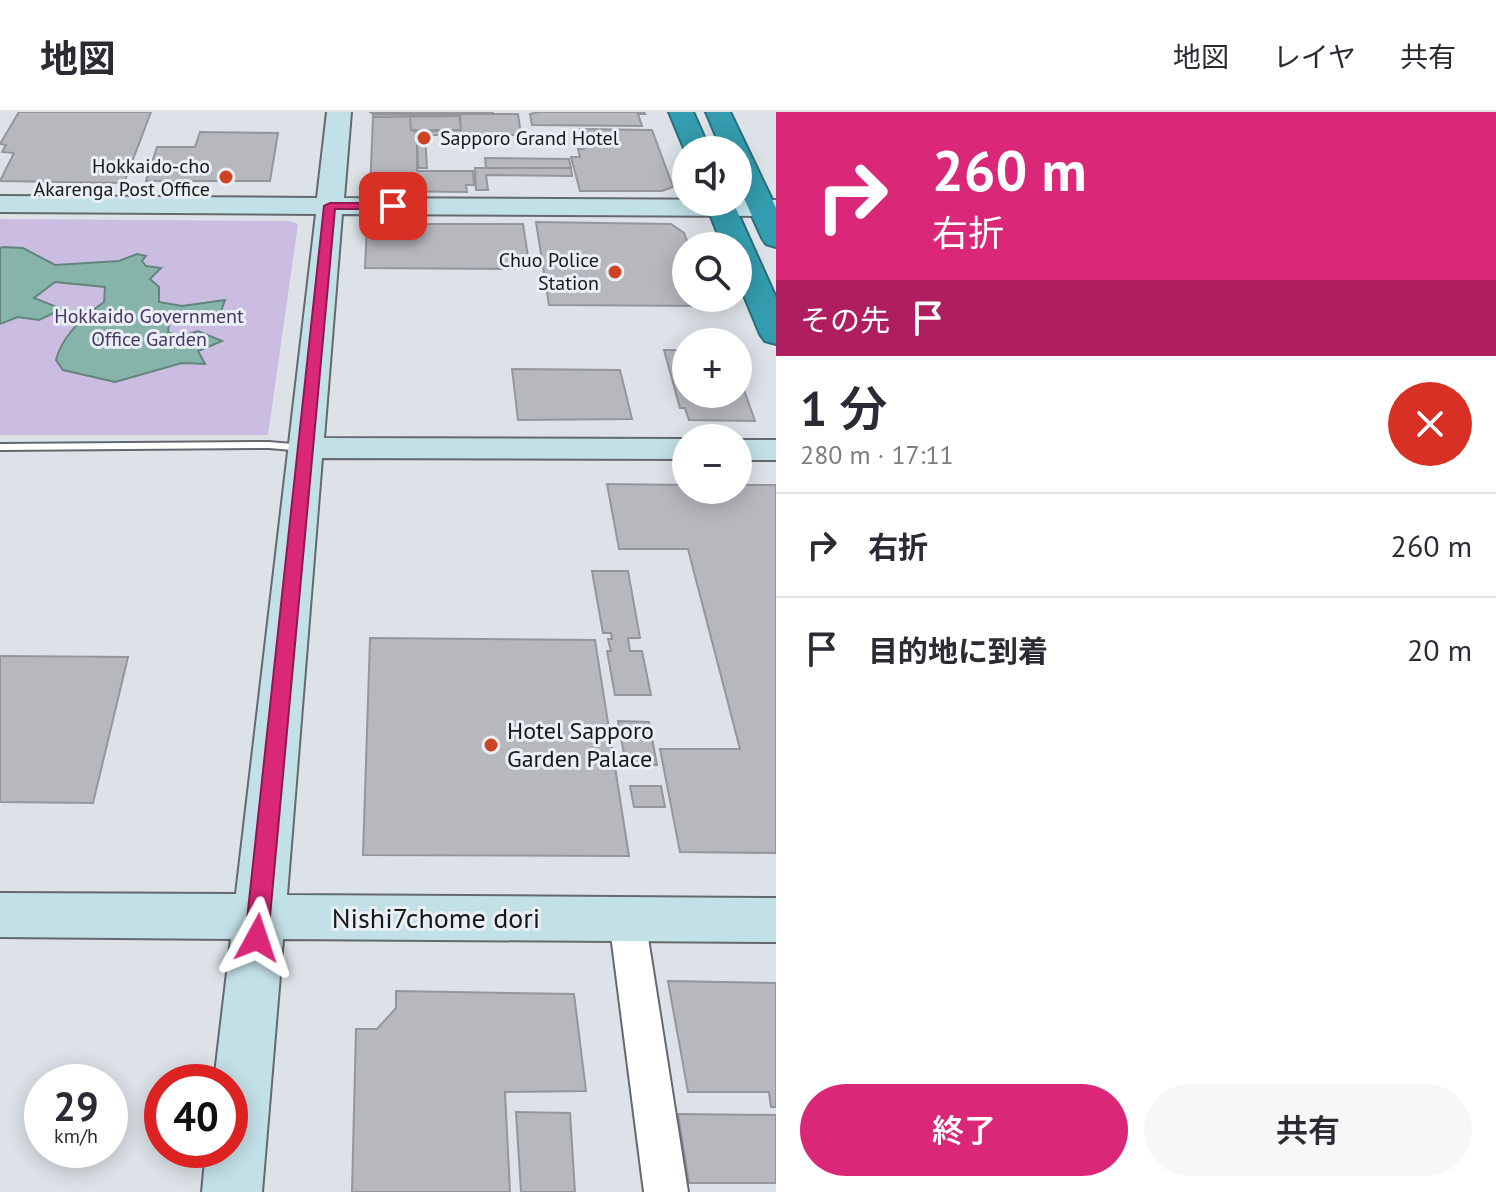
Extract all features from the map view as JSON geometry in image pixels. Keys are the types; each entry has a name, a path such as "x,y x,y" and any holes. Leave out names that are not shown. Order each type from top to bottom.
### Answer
{"highway":[{"path":"681,112 691,136"},
{"path":"718,112 729,136"},
{"path":"752,179 769,208 776,238"},
{"path":"752,278 776,334"}],"street":[{"path":"232,1192 339,112"},
{"path":"0,204 672,205"},
{"path":"304,448 672,449"},
{"path":"752,450 776,450"},
{"name":"Nishi7chome dori","path":"0,915 776,920"},
{"path":"627,919 666,1192"}],"lane":[{"path":"0,447 269,445 304,448"}],"green space":[{"name":"Hokkaido Government Office Garden","path":"0,219 288,221 298,224 268,435 0,435"}],"shaded area":[{"path":"0,248 23,248 55,265 119,261 137,254 146,256 142,261 146,266 161,268 150,279 159,287 159,302 182,306 225,300 217,322 189,314 169,323 168,332 179,337 198,331 222,341 198,351 205,364 182,363 115,382 63,370 56,360 63,343 82,320 104,302 105,287 55,282 34,298 62,309 39,320 18,317 0,324"}],"building":[{"path":"19,112 151,112 124,183 0,181 14,153 2,152 6,145 0,144"},
{"path":"370,112 493,112 493,114 373,114"},
{"path":"539,112 645,114 638,114 642,126 532,125 530,114"},
{"path":"373,114 459,114 460,116 373,117"},
{"path":"459,114 518,114 521,135 425,135 427,168 418,168 417,132 461,130"},
{"path":"410,116 460,116 461,130 411,130"},
{"path":"410,116 411,130 417,132 417,171 473,171 474,185 466,185 467,192 370,191 373,117"},
{"path":"580,129 652,130 672,187 662,191 580,191 571,157 580,157 578,149 584,149"},
{"path":"200,132 278,133 270,181 146,181 157,147 195,147"},
{"path":"485,158 569,159 571,168 486,168"},
{"path":"475,168 571,168 572,176 486,175 488,190 476,190"},
{"name":"Chuo Police Station","path":"536,222 671,224 683,232 672,232 672,306 549,305"},
{"path":"367,224 523,224 530,269 365,268"},
{"path":"664,350 672,350 672,379"},
{"path":"512,369 620,370 632,419 518,420"},
{"path":"685,408 750,408 755,421 689,420"},
{"path":"607,484 672,485 672,504 752,504 752,485 776,485 776,853 680,852 660,749 740,749 688,549 619,549"},
{"path":"592,571 628,571 640,638 628,638 630,651 642,651 651,695 615,695 607,651 611,651 608,639 612,639 611,633 603,633"},
{"path":"370,638 595,640 629,856 363,855"},
{"path":"0,656 128,657 93,803 0,802"},
{"path":"618,721 649,722 657,765 626,765"},
{"path":"630,786 661,786 665,807 634,807"},
{"path":"668,981 776,983 776,1107 771,1107 769,1092 688,1092"},
{"path":"396,991 574,994 586,1091 505,1092 510,1192 352,1192 356,1029 377,1029 396,1008"},
{"path":"516,1112 570,1113 575,1192 521,1192"},
{"path":"678,1114 776,1115 776,1183 689,1183"}],"place":[{"name":"Sapporo Grand Hotel","path":"424,138"},
{"name":"Hokkaido-cho Akarenga Post Office","path":"226,177"},
{"name":"Chuo Police Station","path":"615,272"},
{"name":"Hotel Sapporo Garden Palace","path":"491,745"}],"route":[{"path":"257,938 330,206 393,206"}]}
